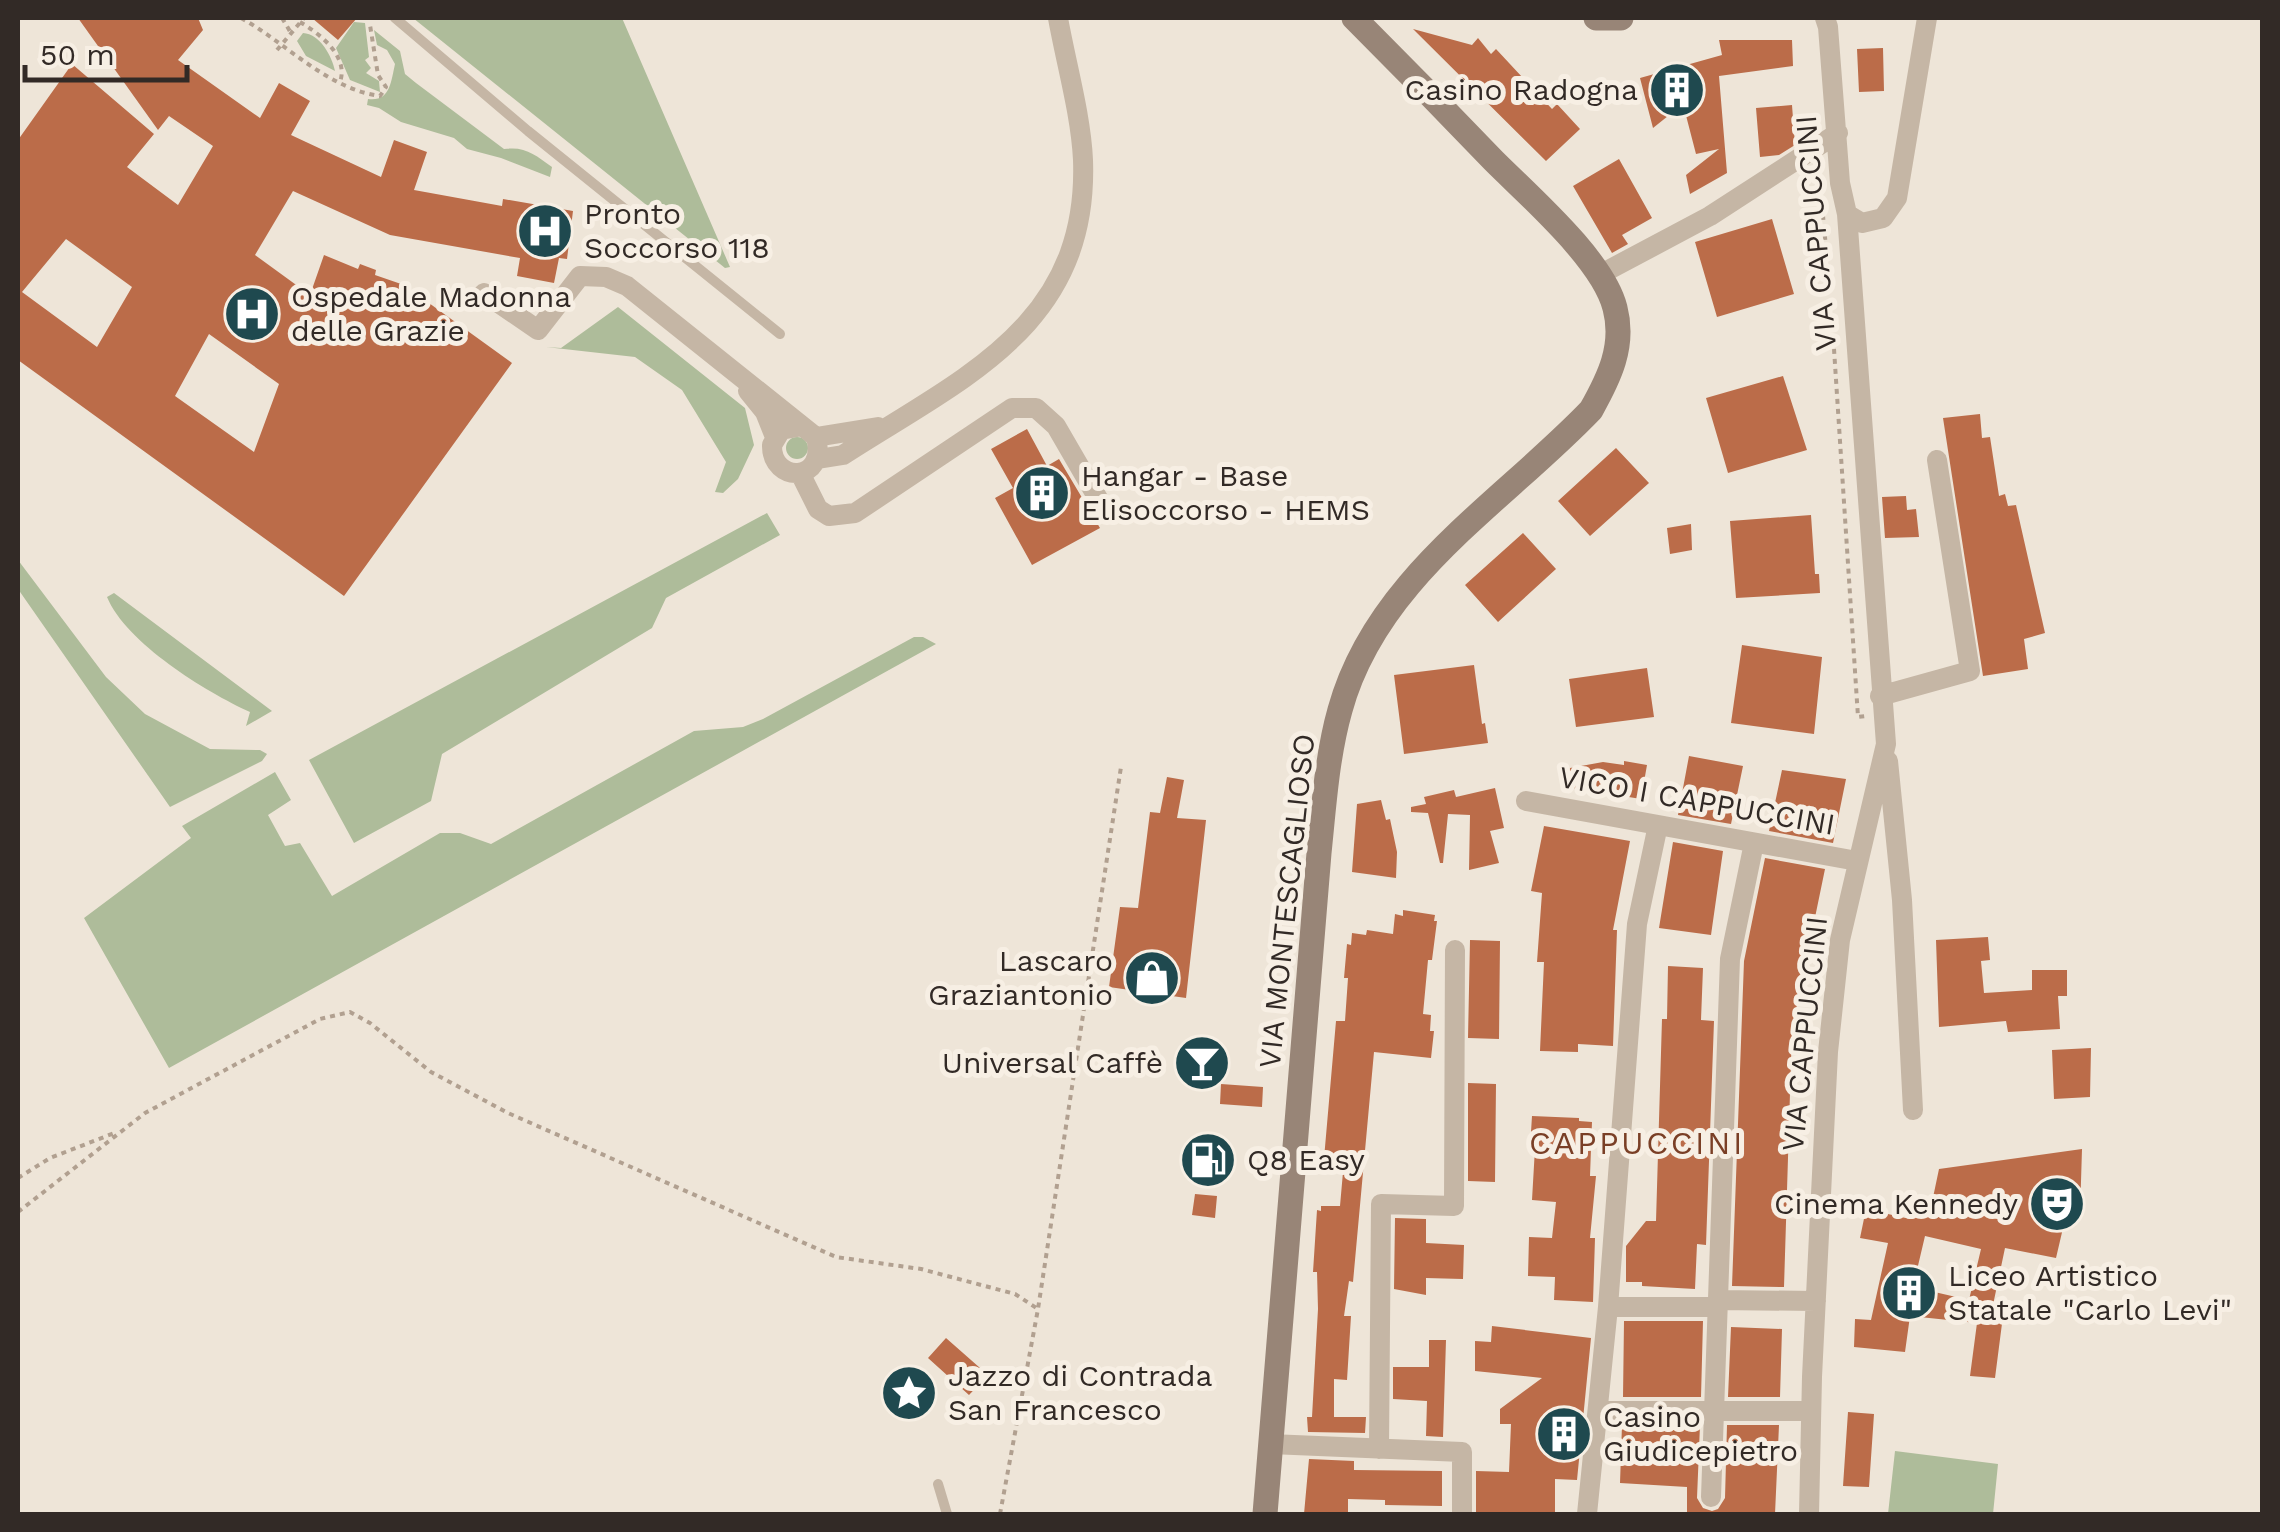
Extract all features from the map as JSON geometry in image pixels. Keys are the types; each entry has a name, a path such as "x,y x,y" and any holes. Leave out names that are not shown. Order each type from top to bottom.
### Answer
{"main road":[{"name":"VIA MONTESCAGLIOSO","path":"1265,1514 1319,853 1340,707 1388,610 1416,574 1591,410 1608,381 1618,338 1615,308 1600,274 1536,203 1354,18"},
{"path":"1596,18 1621,18"}],"street":[{"path":"724,363 765,412 776,436 772,454 785,471 844,455 997,356 1029,323 1052,292 1074,245 1083,160 1058,18"},
{"name":"VIA CAPPUCCINI","path":"1824,18 1828,27 1840,182 1847,214 1880,696 1902,900 1913,1110"},
{"path":"1847,214 1862,222 1883,218 1897,198 1926,18"},
{"path":"1600,274 1710,216 1838,133"},
{"path":"484,293 538,330 580,276 606,277 628,286 778,403 809,432 820,450 810,466 818,509 828,516 855,512 1012,408 1036,408 1056,426 1106,514"},
{"path":"776,436 788,426 809,432 890,425"},
{"path":"1880,696 1970,671 1937,460"},
{"name":"VIA CAPPUCCINI","path":"1809,1514 1828,1052 1840,940 1886,744"},
{"name":"VICO I CAPPUCCINI","path":"1526,800 1857,861"},
{"path":"1587,1514 1608,1307 1637,924 1658,825"},
{"path":"1712,1496 1730,959 1754,842"},
{"path":"1378,1449 1381,1204 1454,1206 1454,950"},
{"path":"1608,1307 1816,1301"},
{"path":"1599,1411 1811,1411"},
{"path":"1270,1444 1462,1452 1462,1514"}],"lane":[{"path":"395,18 780,334"},
{"path":"938,1484 947,1514"}],"path":[{"path":"240,18 340,82 380,96 386,86 378,75 370,25"},
{"path":"282,18 291,34"},
{"path":"280,47 302,20 326,39 340,64 340,82"},
{"path":"1822,200 1830,287"},
{"path":"1833,340 1858,717"},
{"path":"1000,1514 1038,1309 1121,767"},
{"path":"18,1212 145,1113 320,1019 350,1012 370,1023 431,1072 508,1113 836,1258 922,1269 1015,1294 1038,1309"},
{"path":"18,1178 50,1158 122,1130"}],"green space":[{"path":"413,18 622,18 730,267 725,268"},
{"path":"354,22 365,23 369,57 365,60 371,68 366,73 379,81 380,92 350,80 336,48"},
{"path":"374,30 400,51 405,74 504,149 524,150 552,167 550,177 467,149 454,138 401,122 367,105 368,99 385,94 395,64 387,50 377,45"},
{"path":"303,33 315,37 324,47 335,71 306,56 297,41"},
{"path":"618,307 745,408 754,445 738,479 723,493 715,492 726,462 682,390 635,357 546,347 561,348"},
{"path":"797,437 805,440 805,456 797,459 789,456 786,448 789,440"},
{"path":"767,513 780,535 666,598 652,628 442,754 431,801 354,843 309,760"},
{"path":"18,560 106,677 145,714 210,749 260,750 267,754 262,761 170,807 18,589"},
{"path":"114,593 272,711 246,726 250,712 190,679 131,632 107,597"},
{"path":"914,637 936,644 169,1068 84,918 191,838 182,826 275,772 291,800 268,815 285,846 300,843 332,896 440,833 460,833 491,844 694,731 743,727 763,719"},
{"path":"1895,1451 1998,1464 1993,1514 1888,1514"}],"building":[{"name":"Ospedale Madonna delle Grazie","path":"78,18 198,18 203,30 178,60 260,118 279,83 310,101 291,135 381,177 394,140 427,152 414,190 502,206 503,199 573,211 567,259 559,258 554,283 517,276 520,258 390,235 293,191 255,255 310,295 324,255 358,269 360,264 376,270 375,275 404,285 512,363 344,596 18,360 18,140 72,64 154,134 127,167 178,205 213,146 169,116 158,130","holes":["66,239 132,287 97,347 22,292","209,334 279,384 254,452 175,396"]},
{"path":"312,18 357,18 338,40"},
{"path":"1413,29 1472,45 1478,38 1491,54 1496,49 1552,109 1557,104 1580,129 1546,161"},
{"path":"1719,40 1792,40 1793,66 1719,76 1727,173 1690,194 1686,175 1719,149 1696,154 1683,104 1653,128 1640,78 1722,55"},
{"path":"1883,48 1884,91 1859,92 1857,49"},
{"path":"1792,105 1795,145 1779,155 1760,157 1756,108"},
{"path":"1619,159 1652,218 1622,235 1628,244 1612,253 1573,186"},
{"path":"1772,219 1794,294 1717,317 1695,242"},
{"path":"1783,376 1807,450 1728,473 1706,398"},
{"path":"1980,414 1982,438 1990,437 1999,496 2005,494 2008,506 2016,505 2045,633 2024,639 2028,669 1983,676 1943,418"},
{"name":"Hangar - Base Elisoccorso - HEMS","path":"1027,429 1047,466 1059,459 1100,528 1032,565 995,498 1013,488 991,449"},
{"path":"1616,448 1649,483 1590,536 1558,501"},
{"path":"1906,496 1907,510 1916,509 1919,537 1885,538 1882,497"},
{"path":"1811,515 1820,593 1736,598 1730,521"},
{"path":"1691,524 1692,550 1670,554 1667,528"},
{"path":"1523,533 1556,569 1498,622 1465,585"},
{"path":"1742,645 1822,657 1814,734 1731,723"},
{"path":"1474,665 1488,743 1404,754 1394,675"},
{"path":"1647,668 1654,717 1576,727 1569,679"},
{"path":"1689,756 1743,766 1731,824 1678,815"},
{"path":"1624,761 1647,765 1641,799 1567,787 1570,768 1603,762 1624,765"},
{"path":"1782,770 1846,779 1833,843 1769,831"},
{"path":"1167,777 1184,780 1177,818 1206,820 1186,998 1109,987 1120,907 1138,908 1150,812 1160,813"},
{"path":"1495,788 1504,828 1490,831 1499,863 1469,870 1470,815 1448,814 1440,863 1428,813 1411,812 1411,807 1426,804 1424,797 1454,790 1456,797"},
{"path":"1381,800 1386,820 1390,819 1397,852 1396,878 1352,872 1357,804"},
{"path":"1544,826 1630,841 1613,930 1617,930 1613,1046 1578,1044 1578,1052 1540,1051 1544,962 1537,962 1542,893 1531,891"},
{"path":"1673,842 1723,851 1711,935 1659,928"},
{"path":"1765,858 1825,869 1792,1029 1784,1287 1732,1286 1744,961"},
{"path":"1403,910 1435,915 1437,921 1432,960 1428,960 1423,1014 1431,1015 1430,1031 1434,1031 1431,1058 1374,1052 1353,1282 1349,1281 1344,1316 1351,1316 1347,1380 1334,1379 1334,1417 1366,1417 1365,1433 1308,1432 1318,1309 1317,1272 1313,1272 1317,1210 1321,1211 1321,1206 1340,1206 1343,1172 1323,1170 1336,1021 1345,1021 1347,944 1351,945 1352,933 1366,935 1367,930 1393,934 1395,914 1403,916"},
{"path":"1988,937 1990,960 1981,961 1984,993 2032,990 2032,970 2067,970 2067,996 2058,996 2060,1029 2008,1032 2006,1021 1939,1027 1936,940"},
{"path":"1470,940 1500,941 1499,1039 1468,1038"},
{"path":"1668,966 1703,968 1701,1020 1714,1021 1706,1245 1697,1244 1695,1289 1626,1282 1626,1246 1646,1221 1656,1221 1662,1019 1667,1019"},
{"name":"Universal Caffè","path":"1192,1047 1216,1050 1212,1079 1188,1076"},
{"path":"2091,1048 2090,1097 2054,1099 2052,1050"},
{"path":"1468,1083 1496,1084 1495,1182 1468,1181"},
{"path":"1221,1084 1263,1087 1262,1107 1220,1104"},
{"path":"1532,1116 1592,1122 1590,1176 1596,1176 1590,1238 1595,1238 1593,1302 1554,1300 1555,1277 1528,1276 1529,1237 1552,1238 1556,1202 1532,1200"},
{"path":"2082,1149 2080,1214 2067,1211 2056,1258 2005,1248 1993,1305 2004,1308 1995,1378 1970,1376 1977,1323 1910,1316 1905,1352 1854,1347 1855,1319 1871,1320 1888,1243 1860,1238 1866,1209 1910,1219 1913,1203 1931,1207 1939,1169","holes":["1925,1236 1981,1249 1969,1300 1913,1287"]},
{"path":"1195,1194 1217,1196 1215,1218 1192,1215"},
{"path":"1395,1218 1426,1219 1426,1243 1464,1245 1463,1279 1426,1278 1426,1295 1394,1289"},
{"path":"1624,1321 1703,1321 1701,1397 1623,1397"},
{"path":"1492,1326 1591,1338 1577,1480 1555,1479 1555,1514 1476,1514 1476,1471 1509,1472 1511,1424 1500,1424 1500,1409 1542,1378 1475,1371 1475,1341 1491,1342"},
{"path":"1731,1327 1782,1329 1780,1397 1728,1397"},
{"path":"946,1338 988,1375 969,1395 928,1358"},
{"path":"1429,1340 1446,1340 1443,1437 1426,1436 1427,1401 1393,1399 1393,1367 1429,1367"},
{"path":"1848,1412 1874,1414 1869,1487 1843,1486"},
{"path":"1622,1425 1700,1425 1697,1498 1703,1508 1712,1511 1725,1498 1727,1425 1779,1425 1775,1514 1687,1514 1687,1487 1620,1483"},
{"path":"1309,1459 1354,1461 1354,1470 1442,1471 1442,1506 1385,1505 1385,1500 1348,1499 1348,1514 1304,1514"}],"place":[{"name":"Casino Radogna","path":"1677,90"},
{"name":"Pronto Soccorso 118","path":"545,231"},
{"name":"Ospedale Madonna delle Grazie","path":"252,314"},
{"name":"Hangar - Base Elisoccorso - HEMS","path":"1042,493"},
{"name":"Lascaro Graziantonio","path":"1152,978"},
{"name":"Universal Caffè","path":"1202,1063"},
{"name":"Q8 Easy","path":"1208,1160"},
{"name":"Cinema Kennedy","path":"2057,1204"},
{"name":"Liceo Artistico Statale \"Carlo Levi\"","path":"1909,1293"},
{"name":"Jazzo di Contrada San Francesco","path":"909,1393"},
{"name":"Casino Giudicepietro","path":"1564,1434"}],"district":[{"name":"CAPPUCCINI","path":"1637,1143"}]}
